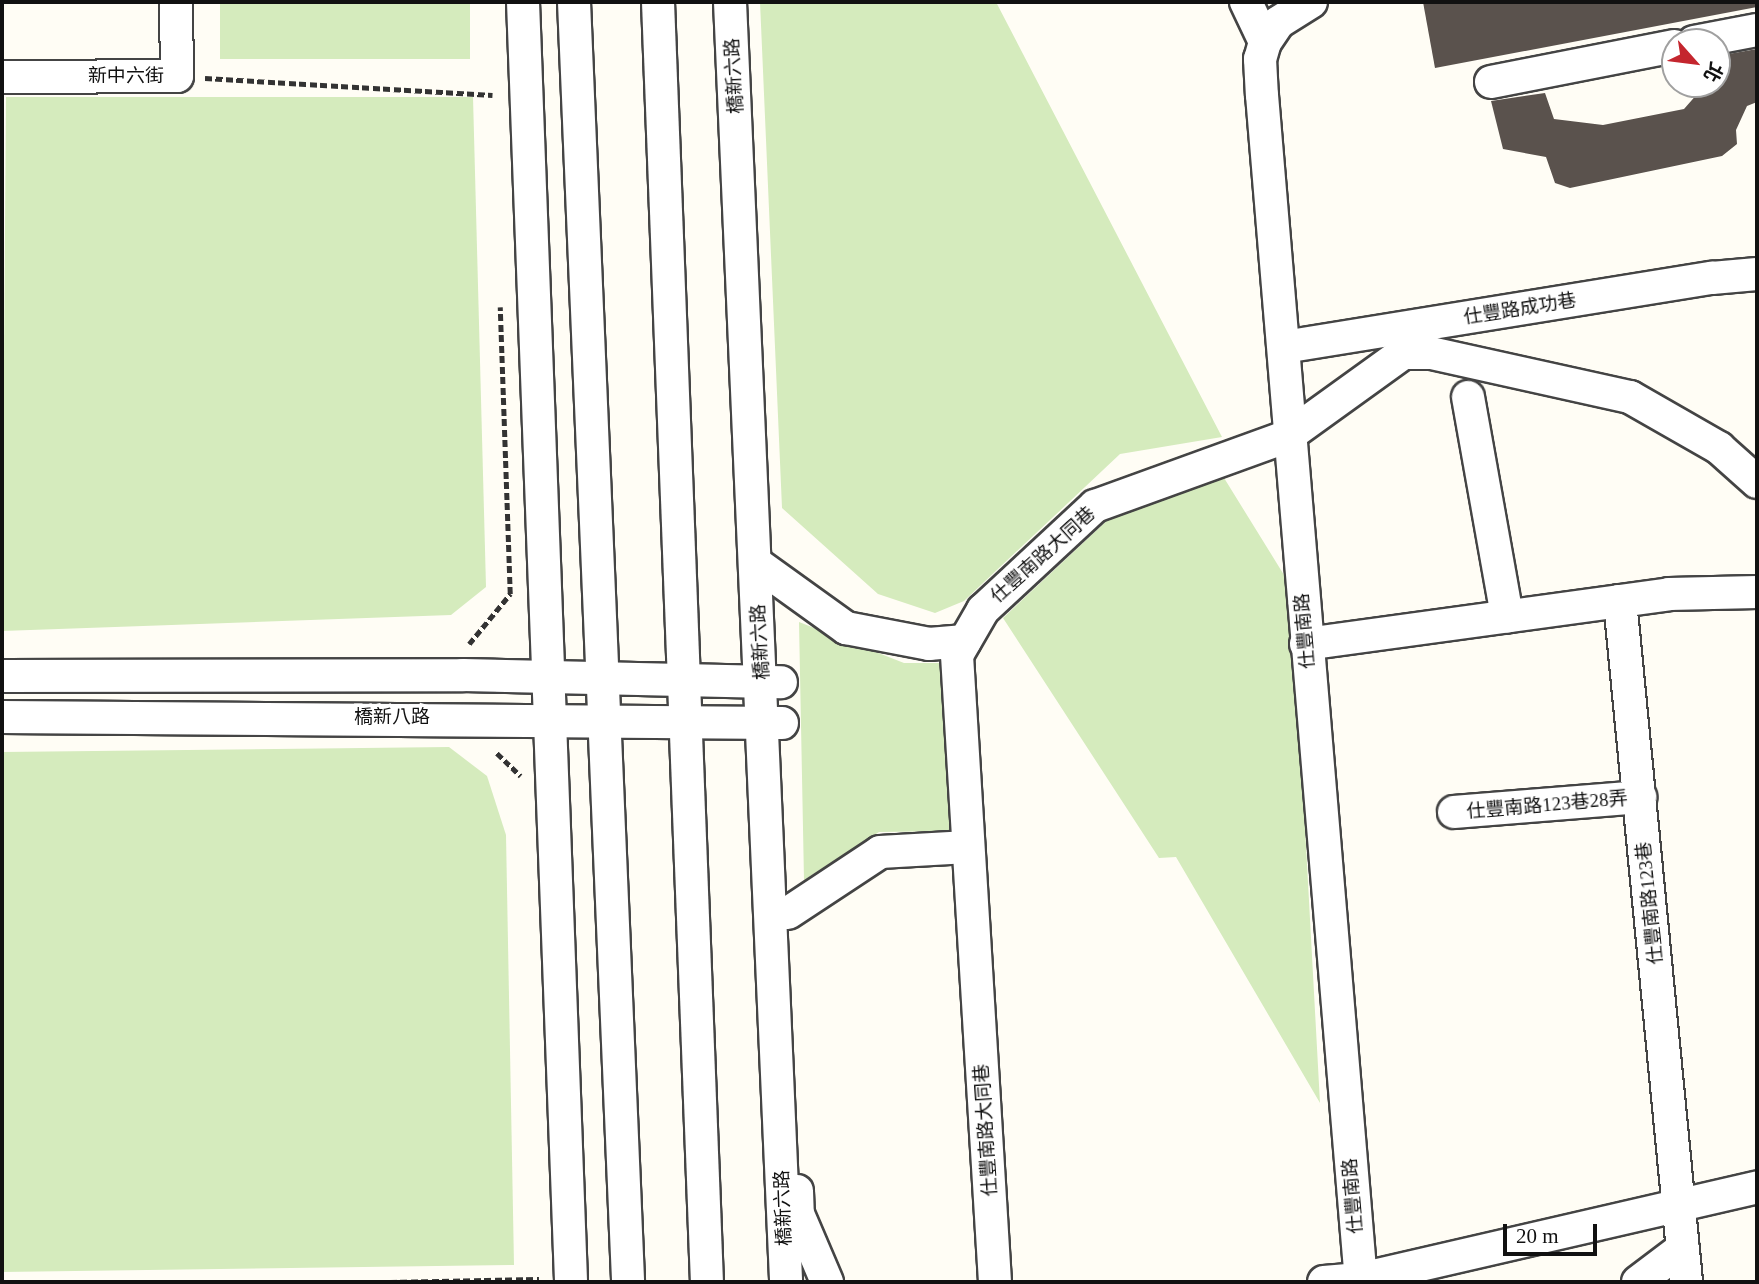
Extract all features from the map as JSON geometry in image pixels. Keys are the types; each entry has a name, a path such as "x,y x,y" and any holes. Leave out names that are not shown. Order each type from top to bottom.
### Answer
{"street":[{"name":"新中六街","path":"2,77 177,76 176,2"},
{"path":"523,2 545,678 571,1282"},
{"path":"574,2 628,1282"},
{"path":"658,2 707,1282"},
{"name":"橋新六路","path":"730,2 768,572"},
{"path":"1246,2 1265,42"},
{"path":"1265,42 1278,23 1311,2"},
{"path":"1731,35 1757,30"},
{"name":"仕豐南路","path":"1265,42 1260,59 1262,95 1284,347 1288,436 1361,1281"},
{"path":"1491,82 1661,49"},
{"name":"仕豐路成功巷","path":"1284,347 1712,278 1757,274"},
{"name":"仕豐南路大同巷","path":"995,1282 957,655 983,610 1095,506 1288,436 1403,353 1432,353 1630,397 1719,448 1757,482"},
{"path":"1468,397 1507,617"},
{"path":"2,676 771,681 768,572"},
{"path":"768,572 846,628 929,644 965,641"},
{"path":"1306,644 1669,594 1757,593"},
{"name":"仕豐南路123巷","path":"1620,601 1681,1206 1686,1282"},
{"name":"橋新六路","path":"771,681 786,1282"},
{"name":"橋新八路","path":"2,717 547,719 773,723"},
{"path":"773,723 788,913 798,1214 827,1282"},
{"name":"仕豐南路123巷28弄","path":"1454,812 1640,797"},
{"path":"788,913 880,852 968,847"},
{"path":"1324,1282 1361,1281 1756,1186"},
{"path":"1638,1282 1684,1248"}],"path":[{"path":"177,76 492,95"},
{"path":"492,84 493,109"},
{"path":"470,643 510,594 500,303"},
{"path":"390,1282 539,1279"}],"green space":[{"path":"220,2 470,2 470,59 220,59"},
{"path":"760,2 996,2 1222,437 1120,454 964,601 935,613 878,594 782,508"},
{"path":"6,97 473,97 486,587 451,615 2,631"},
{"path":"1221,473 1292,588 1320,1103 1176,857 1159,858 1003,618 1113,515"},
{"path":"799,622 904,663 947,663 954,831 879,832 804,880"},
{"path":"449,747 487,776 506,835 514,1265 2,1272 2,752"}],"building":[{"path":"1423,2 1757,2 1757,7 1435,68"},
{"path":"1757,49 1757,102 1747,106 1736,130 1737,144 1722,156 1570,188 1555,183 1546,157 1503,149 1491,101 1545,93 1554,119 1603,125 1684,109 1694,98 1731,98 1731,54"}]}
